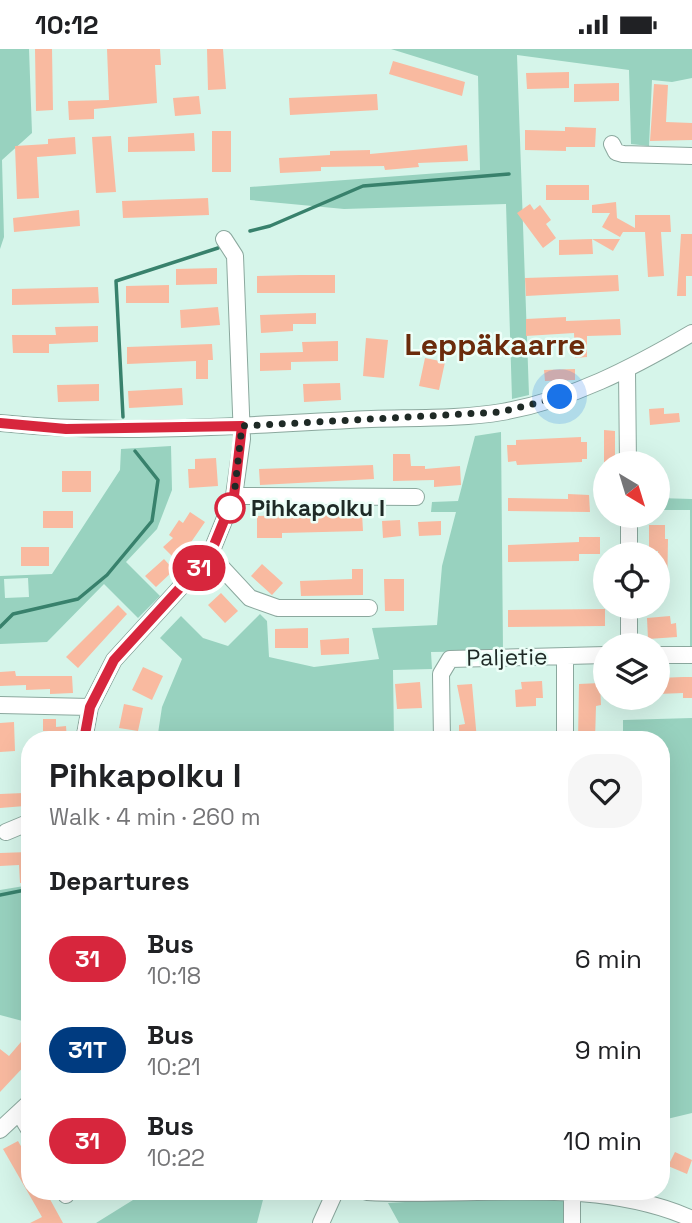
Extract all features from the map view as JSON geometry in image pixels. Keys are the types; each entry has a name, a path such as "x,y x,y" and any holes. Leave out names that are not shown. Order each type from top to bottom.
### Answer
{"street":[{"path":"612,144 616,152 623,154 692,156"},
{"path":"86,731 90,707 114,660 210,555 234,496 242,426 235,256 224,239"},
{"path":"0,423 66,429 242,426 501,412 560,397 627,371 692,333"},
{"path":"627,371 628,451"},
{"path":"234,496 416,497"},
{"path":"210,555 250,599 278,608 369,608"},
{"name":"Paljetie","path":"442,731 441,674 450,659 593,655"},
{"path":"670,655 692,655"},
{"path":"565,656 565,731"},
{"path":"0,705 90,707"},
{"path":"6,832 21,826"},
{"path":"0,1130 21,1112"},
{"path":"321,1223 331,1200"},
{"path":"572,1200 572,1223"},
{"path":"620,1200 668,1208 692,1219"}],"green space":[{"path":"0,49 29,49 32,133 2,160 4,237 0,249"},
{"path":"391,49 692,49 692,78 672,82 652,80 649,146 631,144 629,70 517,55 529,395 512,399 506,204 344,209 250,200 250,187 480,170 478,76"},
{"path":"501,432 503,651 431,652 432,669 393,670 394,731 158,731 162,707 182,659 160,638 181,616 203,638 228,646 260,614 267,621 269,657 314,667 379,659 372,628 437,625 442,566 456,512 431,512 432,502 458,501 475,436"},
{"path":"171,446 172,490 157,529 126,562 160,596 138,618 104,584 47,642 0,644 0,576 52,574 120,470 121,449","holes":["28,578 29,597 5,598 4,579"]},
{"path":"670,498 692,499 692,648 690,648 690,510 670,510"},
{"path":"692,718 692,1113 670,1118 670,731 623,731 623,720"},
{"path":"21,886 21,1021 0,1015 0,890"},
{"path":"133,1200 263,1200 257,1223 96,1223"},
{"path":"438,1200 572,1200 572,1223 399,1223 388,1203"}],"building":[{"path":"35,49 52,49 53,110 36,111"},
{"path":"107,49 160,49 161,65 155,65 157,103 94,109 94,119 69,120 68,101 109,100"},
{"path":"207,49 223,49 226,89 208,90"},
{"path":"393,61 465,82 462,96 389,74"},
{"path":"569,72 569,88 527,89 526,73"},
{"path":"619,83 619,101 574,102 574,84"},
{"path":"654,84 668,85 666,122 692,123 692,140 650,141"},
{"path":"377,94 378,110 290,115 289,98"},
{"path":"199,96 201,114 175,116 173,98"},
{"path":"565,127 596,128 595,147 566,147 566,151 525,150 525,130 565,131"},
{"path":"212,131 231,131 231,172 212,172"},
{"path":"194,133 195,151 128,152 128,137"},
{"path":"111,136 116,192 96,193 92,137"},
{"path":"75,137 76,154 37,157 39,198 17,199 15,146 48,144 48,139"},
{"path":"467,145 468,161 418,163 419,167 385,170 384,166 321,167 321,171 280,173 279,158 330,155 330,151 370,150 370,154"},
{"path":"546,185 589,185 589,200 546,200"},
{"path":"208,198 209,215 123,218 122,201"},
{"path":"616,202 617,218 635,228 635,215 670,215 671,232 661,232 664,276 648,277 645,232 623,232 620,237 602,227 610,213 592,213 592,205"},
{"path":"530,204 534,210 540,205 551,220 546,224 556,238 543,248 517,213"},
{"path":"79,210 80,226 14,232 13,218"},
{"path":"681,234 692,234 692,276 686,276 686,296 677,296"},
{"path":"592,239 620,239 613,251"},
{"path":"592,239 593,254 559,255 559,240"},
{"path":"217,268 217,284 176,285 176,269"},
{"path":"335,275 335,293 257,293 257,276"},
{"path":"618,275 619,291 526,296 525,278"},
{"path":"169,285 169,303 126,303 126,286"},
{"path":"98,287 99,303 12,305 12,289"},
{"path":"218,307 220,325 181,328 180,310"},
{"path":"316,313 316,324 293,324 293,331 261,333 260,315"},
{"path":"566,317 566,321 620,319 621,335 587,336 587,357 575,358 574,333 526,336 526,319"},
{"path":"98,326 98,342 49,344 49,353 13,353 12,335 56,335 55,327"},
{"path":"366,338 388,340 384,378 363,376"},
{"path":"338,341 338,361 291,362 291,370 260,371 260,353 303,352 302,342"},
{"path":"212,344 213,360 208,360 208,379 196,379 196,361 127,364 127,347"},
{"path":"425,358 445,362 439,390 419,386"},
{"path":"575,369 575,380 545,381 544,370"},
{"path":"340,383 341,400 304,402 303,384"},
{"path":"99,384 99,401 58,402 57,385"},
{"path":"182,388 183,405 129,408 128,391"},
{"path":"664,408 664,414 679,413 680,422 650,425 649,409"},
{"path":"604,430 615,431 615,451 604,451"},
{"path":"581,437 581,442 587,442 587,459 582,459 582,462 517,465 516,461 508,462 507,445 516,445 516,440"},
{"path":"393,454 410,454 411,466 425,466 425,469 460,466 461,485 434,487 434,480 393,481"},
{"path":"216,458 218,486 189,488 188,469 195,469 195,459"},
{"path":"373,465 374,479 260,485 259,469"},
{"path":"62,471 91,471 91,492 62,492"},
{"path":"568,494 589,495 590,512 508,511 508,498 568,499"},
{"path":"43,511 73,511 73,528 43,528"},
{"path":"190,512 205,522 187,548 185,546 173,557 163,547 173,538 169,535 179,520 183,523"},
{"path":"362,513 363,531 282,533 282,538 257,538 257,516"},
{"path":"400,520 401,536 383,538 382,521"},
{"path":"441,521 441,535 419,536 418,522"},
{"path":"649,529 665,529 665,539 668,539 668,542 649,542"},
{"path":"579,537 600,537 600,542 593,542 593,554 579,554 579,561 508,562 508,545 579,542"},
{"path":"21,547 49,547 49,566 21,566"},
{"path":"164,559 174,570 156,587 145,576"},
{"path":"262,564 283,583 272,595 251,576"},
{"path":"352,569 363,569 363,595 301,596 300,581 352,579"},
{"path":"384,579 404,579 404,611 385,611"},
{"path":"221,593 238,611 225,623 208,605"},
{"path":"118,605 127,614 78,668 66,657"},
{"path":"593,609 593,619 605,619 605,626 508,627 508,610"},
{"path":"670,616 671,624 676,623 677,637 670,637 670,633 648,633 647,619 670,619"},
{"path":"308,628 308,648 275,648 275,629"},
{"path":"349,638 349,654 321,655 320,640"},
{"path":"143,667 163,676 152,700 132,690"},
{"path":"15,671 16,676 72,676 73,693 50,694 50,689 26,690 26,685 0,686 0,672"},
{"path":"692,677 692,698 683,698 683,693 670,694 670,678"},
{"path":"542,681 543,698 536,698 536,706 516,707 515,690 522,689 521,682"},
{"path":"420,682 422,708 397,709 395,684"},
{"path":"593,683 595,731 578,731 579,684"},
{"path":"472,684 476,731 459,731 459,725 465,724 457,685"},
{"path":"124,704 143,708 138,731 119,728"},
{"path":"43,719 56,719 56,727 66,726 66,731 43,731"},
{"path":"14,722 15,751 0,752 0,723"},
{"path":"21,793 21,806 0,808 0,794"},
{"path":"21,852 21,883 19,865 0,866 0,853"},
{"path":"21,1042 21,1070 0,1092 0,1049 9,1056"},
{"path":"18,1141 21,1146 21,1180 3,1149"},
{"path":"675,1152 692,1160 687,1174 670,1167"},
{"path":"32,1200 50,1200 63,1223 30,1223 42,1217"}],"waterway":[{"path":"250,231 270,226 363,186 509,174"},
{"path":"123,417 116,281 218,248"},
{"path":"0,627 13,614 78,599 107,575 152,521 158,480 135,451"},
{"path":"0,895 21,891"}],"bus line":[{"name":"31","path":"0,423 66,429 242,426 234,496 210,555 114,660 90,707 86,731"}],"place":[{"name":"Pihkapolku I","path":"230,508"}],"district":[{"name":"Leppäkaarre","path":"495,344"}],"route":[{"path":"230,508 227,515 234,496 242,426 501,412 560,397"}]}
